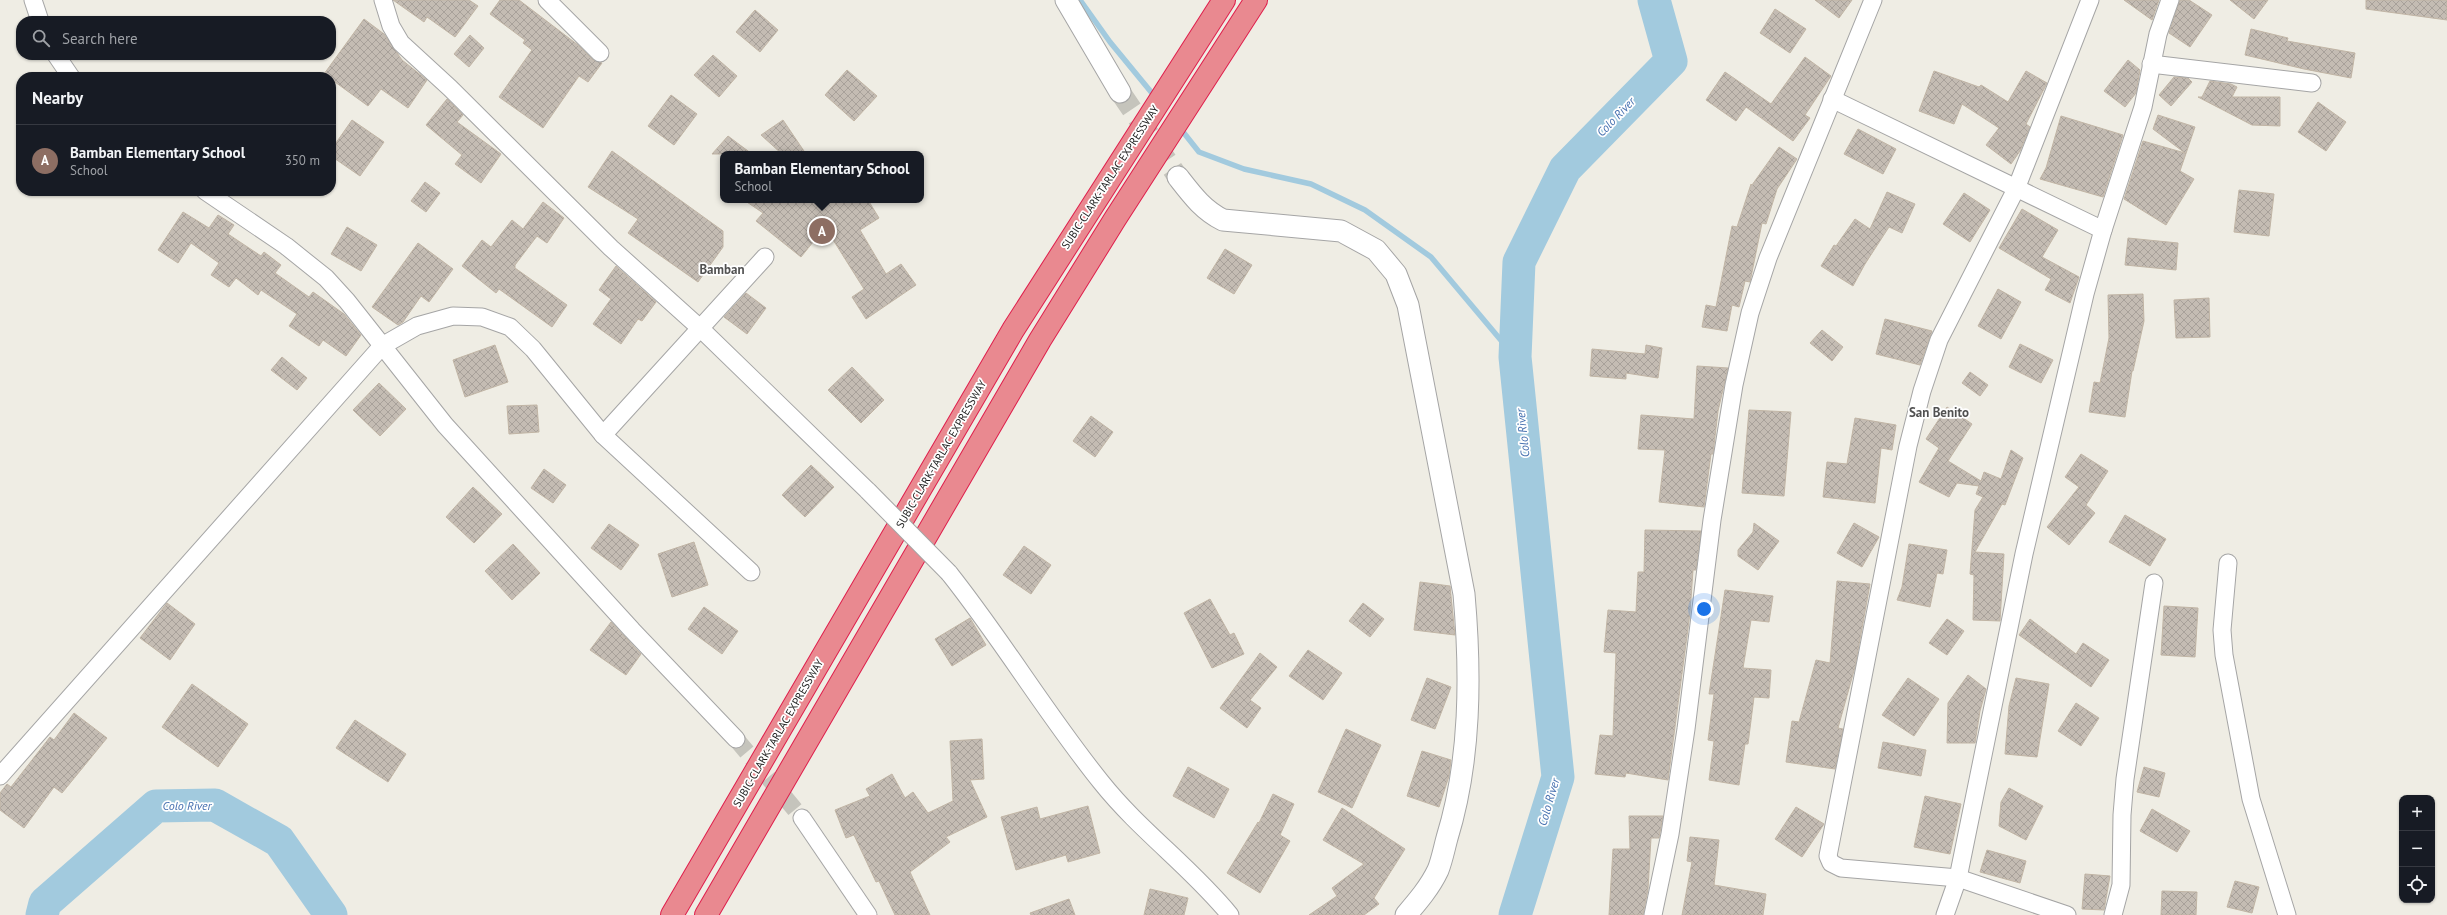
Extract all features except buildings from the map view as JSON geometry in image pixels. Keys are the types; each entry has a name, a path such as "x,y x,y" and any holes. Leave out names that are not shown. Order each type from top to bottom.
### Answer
{"highway":[{"name":"SUBIC-CLARK-TARLAC EXPRESSWAY","path":"672,915 1013,330 1224,0"},
{"path":"706,915 1040,340 1115,219 1256,0"}],"street":[{"path":"33,0 38,16"},
{"path":"383,0 390,26 401,43 450,88 605,242 701,329 868,491 949,573 982,615 1102,783 1162,847 1215,896 1230,915"},
{"path":"547,0 600,53"},
{"path":"1066,0 1120,92"},
{"path":"1653,915 1670,834 1684,744 1712,520 1734,385 1750,313 1768,258 1873,0"},
{"path":"2067,915 1958,878 1841,868 1831,863 1828,856 1908,446 1922,391 1938,340 2016,189 2090,0"},
{"path":"1945,915 1958,878 2024,554 2085,294 2103,230 2143,106 2158,34 2170,0"},
{"path":"59,60 68,72"},
{"path":"2151,64 2312,83"},
{"path":"1832,99 2103,230"},
{"path":"1178,177 1197,202 1208,213 1223,220 1341,231 1376,250 1396,274 1408,305 1464,594 1468,633 1468,700 1456,810 1438,870 1420,899 1406,915"},
{"path":"212,196 286,246 326,278 348,301 445,425 736,739"},
{"path":"603,435 765,257"},
{"path":"0,776 382,346 417,326 453,316 482,316 510,327 533,349 603,435 751,572"},
{"path":"2228,563 2222,630 2224,655 2251,799 2286,915"},
{"path":"2113,915 2121,885 2121,823 2125,780 2154,583"},
{"path":"802,818 868,915"}],"waterway":[{"path":"1080,0 1110,42 1156,98"},
{"name":"Colo River","path":"1515,915 1558,777 1515,357 1519,262 1565,169 1671,61 1654,0"},
{"path":"1180,128 1199,152 1244,169 1311,184 1365,210 1431,257 1515,357"},
{"name":"Colo River","path":"42,915 45,903 156,806 215,805 279,841 331,915"}],"tunnel":[{"path":"1120,92 1178,177"},
{"path":"736,739 802,818"}],"place":[{"name":"Bamban Elementary School","path":"822,231"}],"district":[{"name":"Bamban","path":"722,269"},
{"name":"San Benito","path":"1939,412"}]}
